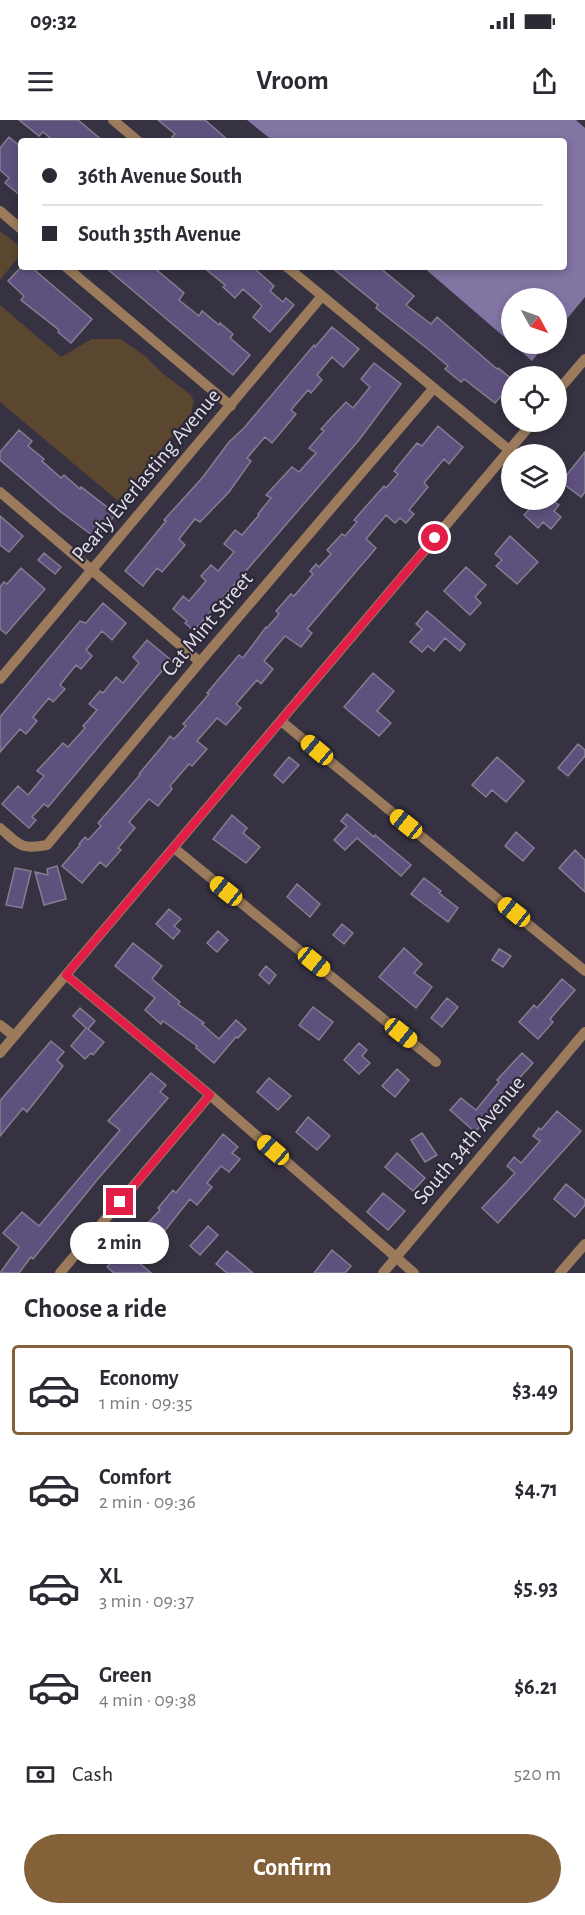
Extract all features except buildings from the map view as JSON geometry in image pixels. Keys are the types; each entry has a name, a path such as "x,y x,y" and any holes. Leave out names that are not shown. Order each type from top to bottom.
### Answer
{"street":[{"path":"113,120 134,138"},
{"path":"0,211 18,226"},
{"path":"70,270 231,406"},
{"path":"291,270 502,444"},
{"name":"Pearly Everlasting Avenue","path":"0,680 322,296"},
{"path":"567,380 585,359"},
{"name":"Cat Mint Street","path":"0,828 22,847 33,848 47,845 433,389"},
{"path":"514,444 524,432"},
{"path":"0,1053 501,460"},
{"path":"0,492 200,662"},
{"path":"281,721 585,971"},
{"path":"174,848 436,1062"},
{"path":"66,975 210,1095 414,1273"},
{"path":"0,1024 14,1036"},
{"name":"South 34th Avenue","path":"383,1273 585,1032"},
{"path":"60,1273 210,1095"},
{"path":"560,1273 585,1244"}],"shaded area":[{"path":"247,120 576,120 585,128 585,297 567,319 567,288 501,288 501,334 426,270 567,270 567,138 269,138"},
{"path":"0,231 18,245 18,258 0,280"},
{"path":"0,305 61,357 92,339 121,339 190,394 194,401 191,413 118,501 0,402"},
{"path":"524,354 538,354 532,361"}],"route":[{"path":"120,1202 210,1095 66,975 435,538"}]}
